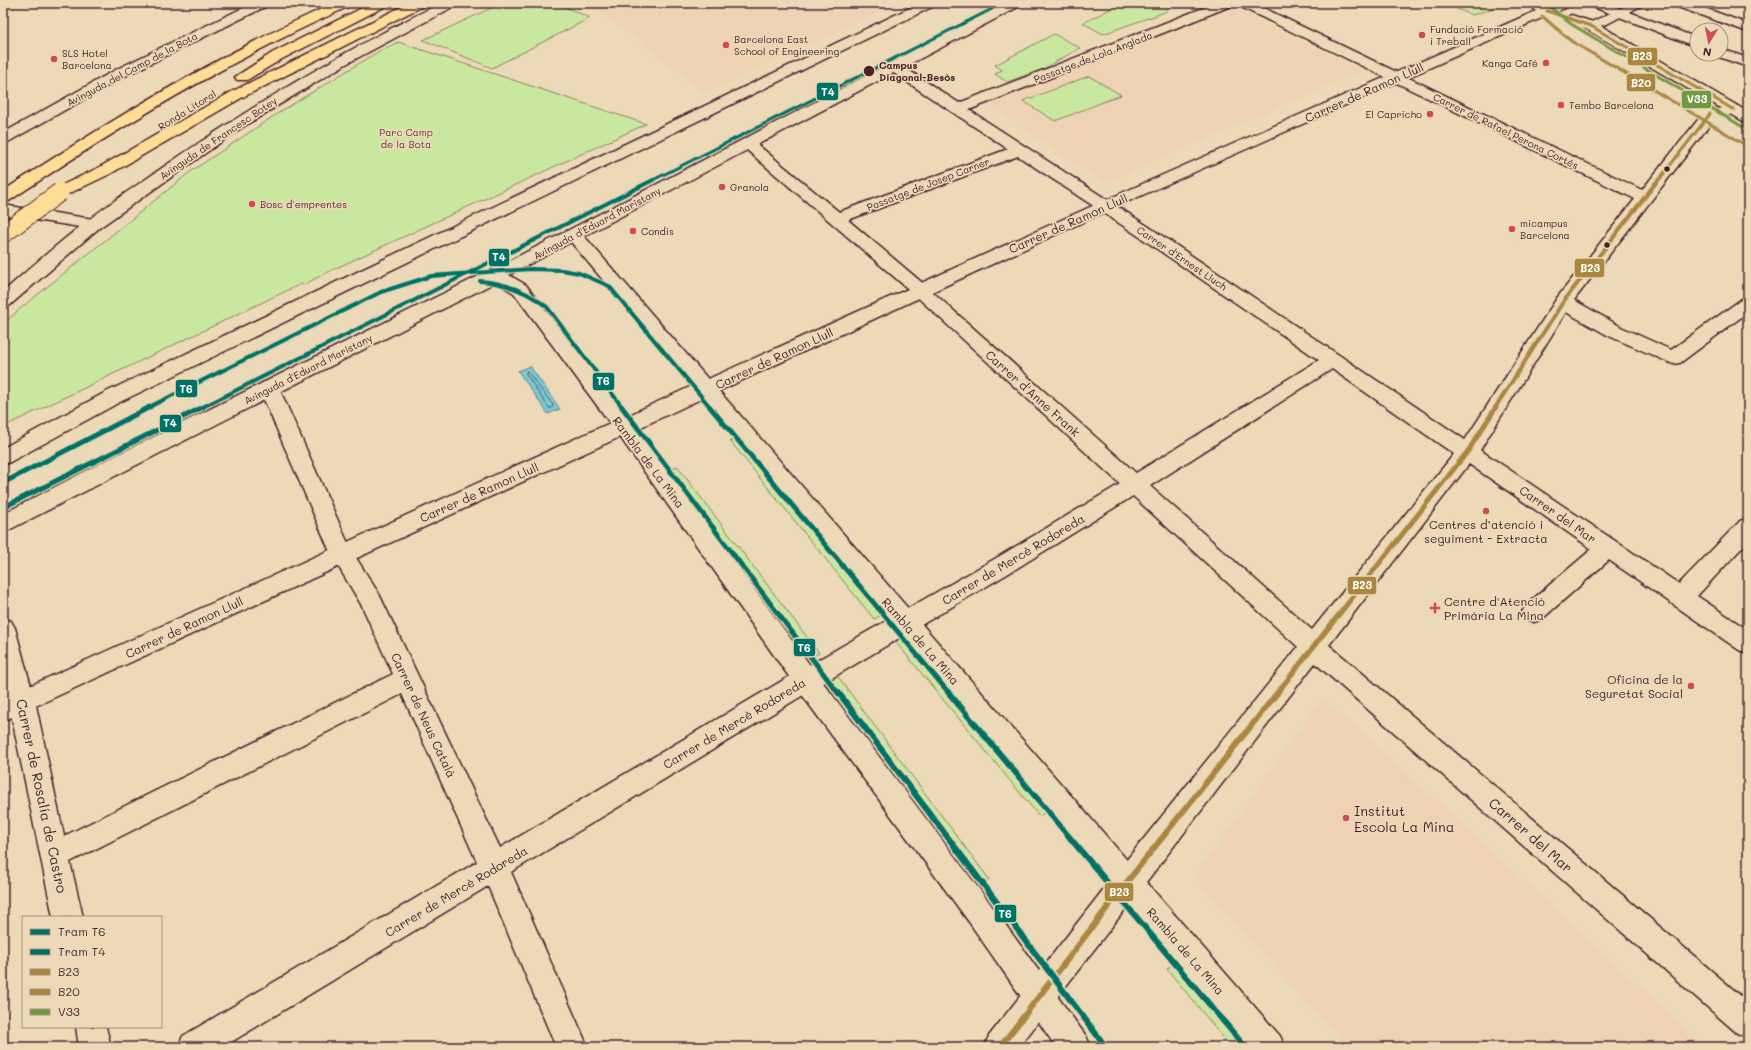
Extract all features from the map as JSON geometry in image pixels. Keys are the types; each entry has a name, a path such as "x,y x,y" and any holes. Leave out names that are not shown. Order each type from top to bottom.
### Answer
{"highway":[{"path":"290,27 333,3"},
{"name":"Ronda Litoral","path":"3,198 73,151 164,97 290,27 346,3"},
{"name":"Ronda Litoral","path":"3,234 60,192 177,115 270,60 382,3"},
{"path":"60,192 104,171 238,94 419,3"}],"street":[{"name":"Avinguda del Camp de la Bota","path":"3,139 157,54 263,3"},
{"name":"Avinguda de Francesc Botey","path":"3,302 60,250 93,224 216,138 310,78 375,41 451,3"},
{"path":"3,457 113,397 930,3"},
{"name":"Avinguda d'Eduard Maristany","path":"3,524 269,388 574,235 1016,3"},
{"name":"Passatge de Lola Anglada","path":"958,109 1227,3"},
{"name":"Carrer de Rafael Perona Cortés","path":"1243,3 1366,64 1645,198"},
{"name":"Carrer de Ramon Llull","path":"13,705 1105,206 1495,33 1540,7 1565,3"},
{"path":"1595,3 1689,40"},
{"path":"1679,3 1748,28"},
{"path":"1540,7 1591,26 1748,118"},
{"path":"1540,7 1567,30 1748,138"},
{"path":"1729,56 1748,63"},
{"name":"Carrer d'Ernest Lluch","path":"894,67 1105,206 1468,451"},
{"path":"1000,1047 1127,882 1468,451 1562,302 1710,114 1734,110"},
{"name":"Carrer d'Anne Frank","path":"748,144 920,290 1314,647"},
{"name":"Passatge de Josep Carner","path":"836,219 1019,150"},
{"path":"3,210 93,224"},
{"name":"Rambla de La Mina","path":"574,235 705,390 1269,1047"},
{"name":"Rambla de La Mina","path":"497,274 520,289 654,467 806,680 979,912 1075,1047"},
{"path":"1562,302 1616,332 1673,358 1748,303"},
{"name":"Carrer de Mercè Rodoreda","path":"194,1047 806,680 906,624 1135,485 1333,360"},
{"name":"Carrer de Neus Català","path":"269,388 342,554 371,601 408,679 494,868 572,1047"},
{"name":"Carrer del Mar","path":"1468,451 1680,598 1748,643"},
{"path":"1680,598 1748,527"},
{"path":"1534,612 1608,548"},
{"name":"Carrer de Rosalía de Castro","path":"3,628 13,705 55,855 68,916"},
{"name":"Carrer del Mar","path":"1314,647 1748,1022"},
{"path":"55,855 408,679"},
{"path":"91,1028 96,1047"}],"lane":[{"path":"1591,26 1641,3"}],"shaded area":[{"name":"Barcelona East School of Engineering","path":"589,3 898,3 706,93"},
{"path":"1236,9 1362,71 1104,183 985,103"},
{"name":"Institut Escola La Mina","path":"1323,698 1706,1047 1347,1047 1194,877"}],"green space":[{"path":"502,3 556,3 590,18 492,68 423,40"},
{"path":"1111,3 1171,3 1165,12 1103,34 1083,23 1116,6"},
{"path":"1443,3 1500,3 1503,5 1472,15"},
{"path":"1054,34 1080,48 1043,69 1007,82 995,74 1002,70 995,65"},
{"name":"Parc Camp de la Bota","path":"398,42 646,124 332,270 303,285 301,284 288,290 3,427 3,324 190,172 283,110 376,53"},
{"path":"1089,76 1121,95 1055,121 1023,101"},
{"path":"744,435 892,610 874,619 730,441"},
{"path":"677,466 819,653 803,661 662,474"},
{"path":"908,631 1052,803 1040,817 894,640"},
{"path":"836,674 989,879 977,896 821,683"},
{"path":"1181,956 1258,1047 1231,1047 1167,969"}],"water":[{"path":"530,366 560,409 548,414 518,371"}],"tram line":[{"name":"T4","path":"6,506 992,9"},
{"name":"T6","path":"3,483 111,426 381,292 431,276 531,269 562,270 579,273 609,286 1245,1047"},
{"name":"T6","path":"480,281 508,285 524,291 547,307 1106,1047"}],"transit line":[{"name":"V33","path":"1545,3 1571,24 1748,130"},
{"name":"B23","path":"1547,11 1591,26 1734,110"},
{"name":"B20","path":"1542,16 1571,41 1744,144"},
{"name":"B23","path":"1000,1047 1127,882 1468,451 1563,302 1710,114"}],"place":[{"name":"Fundació Formació i Treball","path":"1422,35"},
{"name":"Barcelona East School of Engineering","path":"726,45"},
{"name":"SLS Hotel Barcelona","path":"54,59"},
{"name":"Kanga Café","path":"1546,63"},
{"name":"Campus Diagonal-Besòs","path":"869,71"},
{"name":"Tembo Barcelona","path":"1561,105"},
{"name":"El Capricho","path":"1430,114"},
{"name":"Granola","path":"722,187"},
{"name":"Bosc d'emprentes","path":"252,204"},
{"name":"micampus Barcelona","path":"1512,229"},
{"name":"Condis","path":"633,231"},
{"name":"Centres d’atenció i seguiment - Extracta","path":"1486,511"},
{"name":"Centre d'Atenció Primària La Mina","path":"1435,608"},
{"name":"Oficina de la Seguretat Social","path":"1691,686"},
{"name":"Institut Escola La Mina","path":"1346,818"}]}
